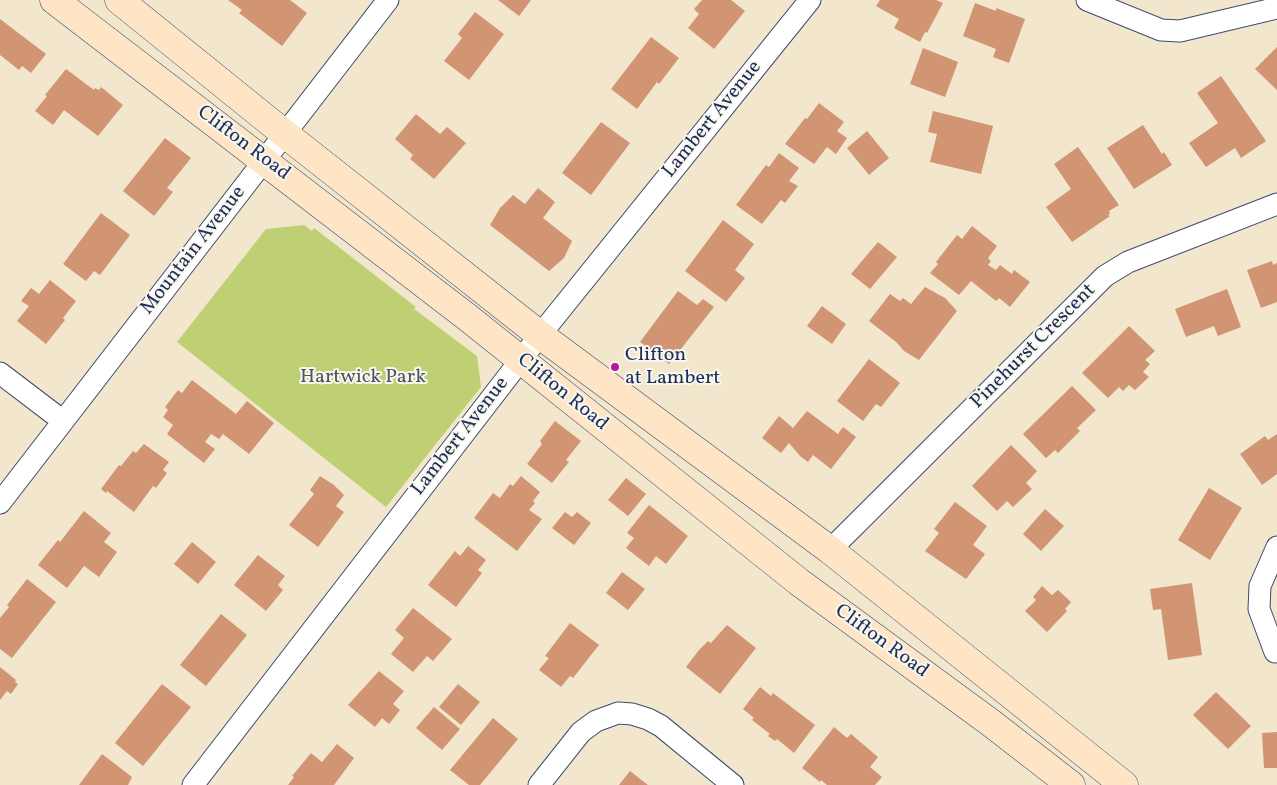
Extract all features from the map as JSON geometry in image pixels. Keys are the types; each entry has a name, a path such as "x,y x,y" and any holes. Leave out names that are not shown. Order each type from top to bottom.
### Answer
{"main road":[{"name":"Clifton Road","path":"54,0 265,160 521,360 800,582 991,723 1070,785"},
{"name":"Clifton Road","path":"119,0 540,335 830,550 1124,785"}],"street":[{"name":"Mountain Avenue","path":"0,502 388,0"},
{"name":"Lambert Avenue","path":"193,785 540,335 810,0"},
{"path":"1087,0 1161,30 1180,31 1277,8"},
{"name":"Pinehurst Crescent","path":"830,550 1104,276 1128,262 1277,204"},
{"path":"0,372 63,421"},
{"path":"1276,652 1259,609 1260,586 1277,547"},
{"path":"538,785 580,732 596,721 618,713 632,714 661,726 733,785"}],"green space":[{"name":"Hartwick Park","path":"304,225 312,231 314,228 416,307 414,309 477,356 481,387 386,507 177,342 266,229"}],"building":[{"path":"228,0 290,0 307,13 282,46 239,13 242,10"},
{"path":"498,0 531,0 519,16"},
{"path":"702,0 731,0 745,11 714,49 688,28 699,14 694,9"},
{"path":"880,0 936,0 943,3 920,42 894,28 899,19 876,6"},
{"path":"975,3 996,11 996,8 1025,19 1009,63 993,57 996,49 963,36"},
{"path":"475,12 504,34 469,80 444,61 462,38 458,34"},
{"path":"0,19 46,54 31,73 22,66 19,70 0,55"},
{"path":"651,37 679,58 659,84 657,82 637,109 611,89"},
{"path":"1277,47 1277,90 1255,69"},
{"path":"923,48 958,62 945,97 910,84"},
{"path":"66,69 94,90 95,88 99,90 101,87 123,105 98,136 64,110 53,125 35,111"},
{"path":"1221,76 1266,141 1241,158 1235,148 1206,167 1189,143 1218,123 1197,93"},
{"path":"819,103 844,122 837,131 847,138 836,154 827,147 814,164 785,144"},
{"path":"933,111 993,126 981,174 930,162 937,134 928,132"},
{"path":"416,114 440,134 447,127 466,143 434,179 410,159 413,155 395,139"},
{"path":"601,122 630,143 591,195 562,173"},
{"path":"1143,125 1162,154 1164,152 1172,165 1134,189 1107,148"},
{"path":"867,131 889,158 869,175 847,148"},
{"path":"165,138 191,158 167,188 173,192 154,216 123,191"},
{"path":"1078,147 1119,205 1109,211 1110,214 1108,215 1110,216 1072,242 1046,207 1071,189 1054,164"},
{"path":"779,153 799,168 789,181 798,186 785,203 781,200 762,224 736,205 766,165 769,167"},
{"path":"538,188 555,202 543,218 572,241 564,258 549,271 490,225 500,208 513,195 525,204"},
{"path":"101,213 130,235 100,275 94,271 86,281 63,264"},
{"path":"723,220 754,244 735,270 745,278 726,302 685,271"},
{"path":"972,226 997,246 988,258 991,261 988,265 996,270 1000,265 1012,274 1014,270 1030,282 1010,307 999,298 996,301 971,281 959,295 930,273 957,235 962,239"},
{"path":"878,242 897,257 870,289 851,274"},
{"path":"1272,261 1273,265 1277,263 1277,302 1261,308 1247,270"},
{"path":"50,280 76,301 63,318 65,320 46,344 17,321 29,306 21,301 31,288 39,294"},
{"path":"925,287 945,298 957,311 919,360 904,351 896,342 869,321 890,294 900,301 903,298 911,304"},
{"path":"1227,289 1241,327 1218,336 1214,326 1186,337 1175,309"},
{"path":"678,291 697,305 703,299 714,307 669,364 640,342"},
{"path":"822,306 846,324 832,344 807,326"},
{"path":"1129,326 1155,351 1145,360 1150,364 1143,372 1149,377 1135,390 1129,385 1123,391 1119,387 1108,398 1082,373"},
{"path":"869,359 900,383 881,407 876,404 863,421 837,401"},
{"path":"192,380 236,414 247,401 274,423 249,454 223,434 219,439 211,434 205,442 215,449 204,463 167,434 173,425 163,417 168,410 165,407 178,390 182,393"},
{"path":"1072,386 1096,410 1077,428 1080,431 1058,453 1055,450 1046,458 1023,434"},
{"path":"807,411 838,434 843,427 856,437 831,469 813,455 808,462 789,443 781,453 762,438 779,416 793,428"},
{"path":"555,421 581,441 566,460 569,462 552,483 527,464 542,444 540,441"},
{"path":"1277,434 1277,474 1262,485 1240,454 1265,436 1268,440"},
{"path":"144,444 169,462 163,470 167,473 156,488 153,486 134,512 107,491 106,493 101,489 119,465 121,466 133,451 136,453"},
{"path":"1011,445 1037,471 1026,483 1032,489 1013,507 1007,501 997,511 972,486"},
{"path":"320,476 334,485 344,495 336,506 344,512 318,547 289,525 314,494 310,490"},
{"path":"521,476 540,492 529,510 542,519 517,551 474,518 493,493 500,498 510,484 513,486"},
{"path":"626,478 646,494 628,516 608,500"},
{"path":"1209,488 1242,508 1210,560 1178,540"},
{"path":"955,502 987,526 973,545 985,554 966,579 925,551 939,533 934,529"},
{"path":"649,505 688,536 666,564 656,556 649,566 626,548 634,538 627,533"},
{"path":"1045,509 1064,526 1041,551 1023,534"},
{"path":"84,511 111,533 104,542 117,552 99,577 84,566 67,588 38,565 58,540 60,542"},
{"path":"565,512 572,517 577,512 591,523 574,545 552,528"},
{"path":"192,542 216,562 198,584 174,564"},
{"path":"468,546 486,560 478,570 482,573 456,607 428,585 455,551 460,556"},
{"path":"258,555 285,576 278,585 283,590 266,611 234,585"},
{"path":"622,572 645,589 628,610 606,593"},
{"path":"27,579 56,602 12,658 0,649 0,618 9,607 7,605"},
{"path":"1192,583 1202,655 1168,660 1161,609 1153,610 1150,589"},
{"path":"1042,586 1052,595 1058,590 1071,602 1065,609 1067,611 1047,632 1025,611 1036,600 1033,597"},
{"path":"413,608 452,639 433,661 427,656 413,672 391,654 404,638 395,630"},
{"path":"221,614 247,635 206,686 180,665"},
{"path":"570,623 599,645 573,678 570,676 561,687 539,670 549,658 545,656"},
{"path":"727,625 756,648 720,694 686,667 699,650 708,641 711,643"},
{"path":"0,667 16,680 15,682 18,684 11,694 7,691 0,700"},
{"path":"379,671 404,691 393,704 400,710 389,724 382,718 375,727 348,705"},
{"path":"162,684 191,707 143,766 115,743"},
{"path":"458,684 480,702 461,725 439,707"},
{"path":"760,687 771,696 773,693 815,725 794,753 777,739 775,741 768,736 770,734 752,720 754,718 743,709"},
{"path":"1216,692 1251,726 1228,749 1193,715"},
{"path":"434,707 460,729 442,750 416,728"},
{"path":"493,718 518,739 480,785 469,785 450,770"},
{"path":"834,727 847,738 851,734 878,757 870,767 882,777 875,785 827,785 802,768"},
{"path":"1277,732 1277,768 1264,768 1262,733"},
{"path":"337,744 354,758 334,785 288,785 294,777 292,776 311,753 322,762"},
{"path":"102,754 132,777 128,785 79,785"},
{"path":"630,771 648,785 619,785"}],"place":[{"name":"Clifton at Lambert","path":"615,367"}]}
